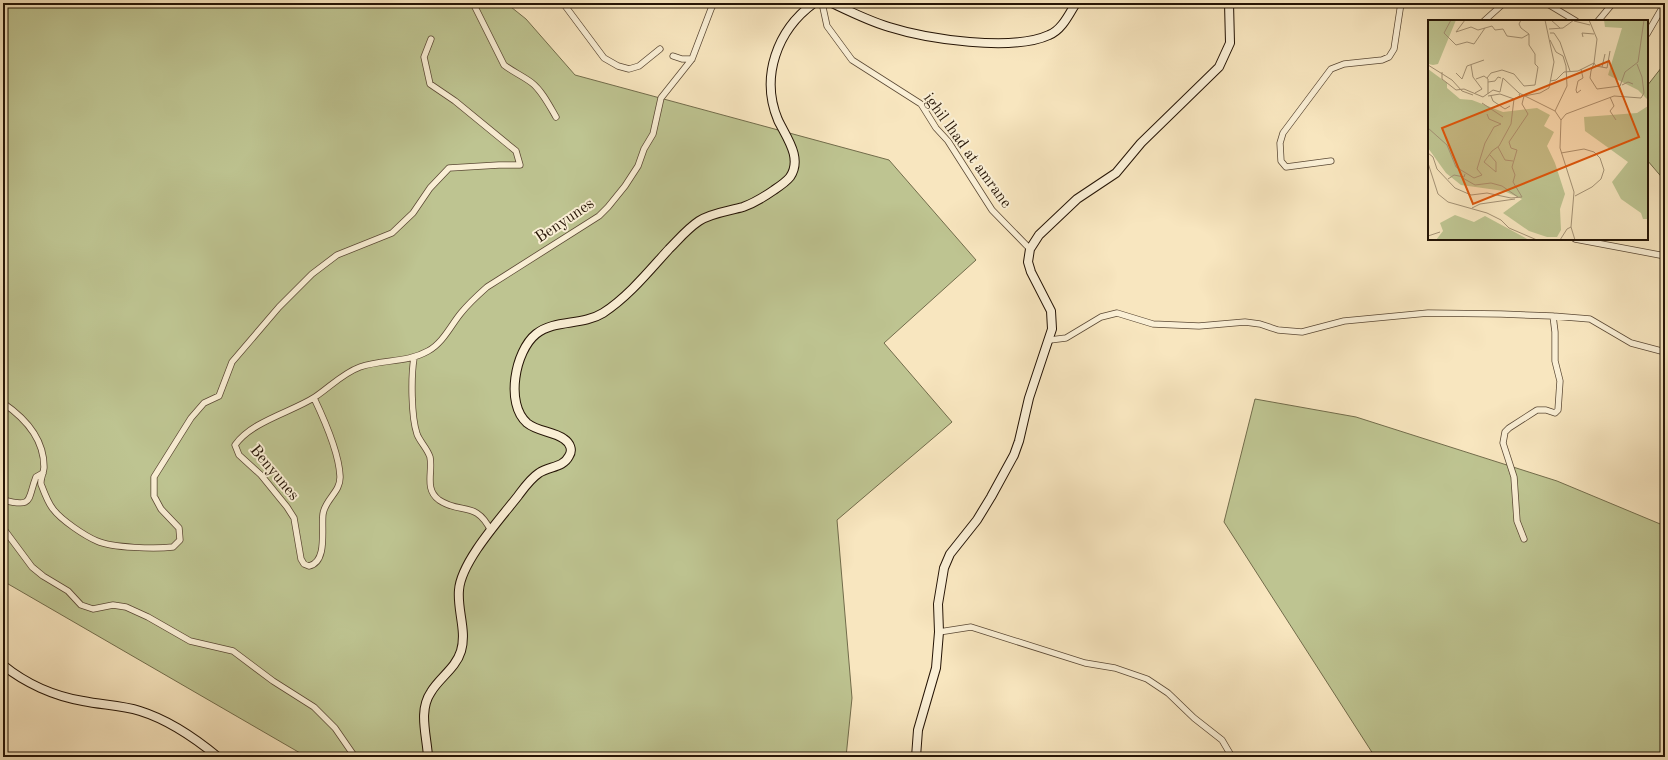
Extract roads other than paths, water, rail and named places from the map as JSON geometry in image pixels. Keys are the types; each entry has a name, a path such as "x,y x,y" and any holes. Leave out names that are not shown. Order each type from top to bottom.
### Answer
{"main road":[{"path":"428,757 424,713 429,694 454,664 460,653 463,634 459,588 462,574 474,554 530,481 545,470 562,464 570,455 570,444 565,439 528,424 519,412 515,386 517,368 524,349 536,334 549,326 582,321 605,311 619,300 652,268 688,229 702,219 746,206 764,198 789,179 793,170 794,161 792,149 778,120 772,100 770,81 778,46 790,24 814,3"},
{"path":"832,3 874,22 915,33 961,41 1013,43 1048,36 1062,25 1076,3"},
{"path":"916,757 918,730 936,668 939,632 938,604 944,568 950,554 977,520 1014,455 1033,386 1050,340 1052,329 1051,311 1031,272 1028,262 1030,249 1039,235 1077,199 1116,173 1141,143 1219,67 1230,43 1229,3"},
{"path":"3,664 16,676 59,694 82,701 141,711 184,732 218,757"}],"street":[{"path":"472,3 504,65 535,86 556,117"},
{"path":"563,3 604,58 618,66 629,69 639,66 660,49"},
{"name":"Benyunes","path":"314,398 329,428 340,477 337,490 324,510 321,554 315,562 309,566 304,564 301,559 294,518 261,475 239,455 235,445 239,440 271,418 314,398 347,373 361,367 414,358 429,351 439,343 465,308 487,287 599,216 632,177 644,149 651,140 661,98 692,59 710,9 714,3"},
{"name":"ighil lhad at amrane","path":"822,3 827,26 852,60 921,104 936,128 948,141 992,210 1030,249"},
{"path":"1331,161 1286,167 1281,162 1280,137 1331,69 1344,64 1382,60 1389,57 1394,49 1401,3"},
{"path":"1485,20 1504,3"},
{"path":"1546,3 1574,20"},
{"path":"1599,20 1613,3"},
{"path":"1648,32 1665,3"},
{"path":"3,404 19,414 34,431 41,446 44,467 41,483 53,509 74,527 98,542 137,548 173,547 180,540 179,528 161,508 154,496 154,476 191,418 204,404 219,396 232,362 279,307 312,274 337,254 392,233 413,213 430,188 449,168 520,165 516,151 430,84 424,57 432,39"},
{"path":"673,56 682,59 692,59"},
{"path":"1580,240 1665,256"},
{"path":"1050,340 1066,338 1101,318 1117,313 1153,324 1199,326 1245,322 1260,324 1278,330 1302,332 1344,321 1428,313 1553,316 1590,319 1631,343 1665,352"},
{"path":"1524,540 1517,521 1516,485 1503,443 1503,438 1508,428 1537,410 1546,410 1555,413 1558,410 1560,381 1555,362 1555,332 1553,316"},
{"path":"414,358 411,379 414,423 419,440 430,457 430,484 433,493 443,502 479,513 487,522 491,531"},
{"path":"3,500 18,503 27,501 30,498 36,477 43,473"},
{"path":"3,528 32,567 43,576 68,591 81,605 93,609 113,605 126,607 148,617 190,641 228,649 238,654 268,677 314,707 336,728 355,757"},
{"path":"939,632 971,627 1085,663 1115,668 1147,679 1168,693 1194,718 1222,740 1232,757"}]}
